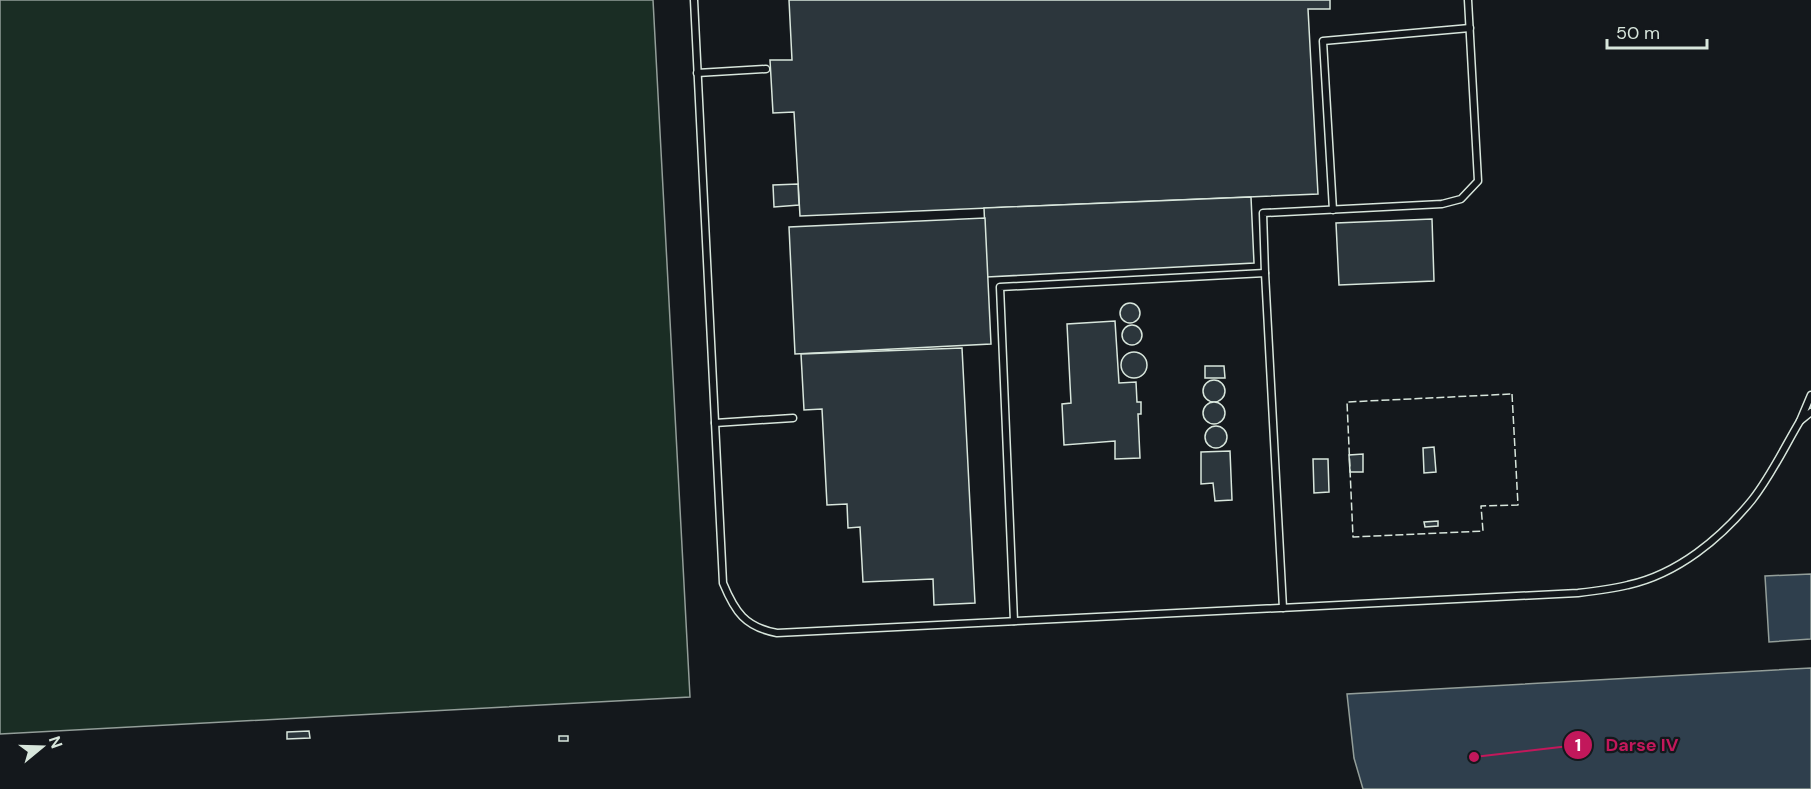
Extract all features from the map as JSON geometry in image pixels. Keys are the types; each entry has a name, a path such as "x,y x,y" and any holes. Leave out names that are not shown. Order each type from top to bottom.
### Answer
{"lane":[{"path":"694,0 723,583 738,614 765,631 777,633 1578,593 1630,585 1663,573 1694,556 1726,528 1753,498 1800,421 1811,395"},
{"path":"1283,608 1263,213 1442,204 1461,199 1478,181 1468,0"},
{"path":"1333,210 1323,41 1470,28"},
{"path":"697,73 766,69"},
{"path":"1014,621 999,287 1265,273"},
{"path":"1800,421 1811,412"},
{"path":"715,423 793,418"}],"green space":[{"path":"0,0 653,0 690,697 0,734"}],"water":[{"path":"1811,574 1811,639 1769,642 1765,576"},
{"path":"1811,668 1811,789 1363,789 1354,758 1347,694"}],"building":[{"path":"789,0 1330,0 1330,9 1308,9 1318,194 800,216 794,112 773,113 770,60 792,60"},
{"path":"798,184 799,205 774,207 773,185"},
{"path":"1251,197 1254,263 987,277 984,208"},
{"path":"985,218 991,344 795,354 789,227"},
{"path":"1432,219 1434,281 1339,285 1336,223"},
{"path":"1130,303 1137,306 1140,313 1137,320 1130,323 1123,320 1120,313 1123,306"},
{"path":"1115,321 1119,383 1136,382 1137,402 1141,402 1141,414 1138,414 1140,458 1115,459 1115,441 1064,445 1062,404 1071,403 1067,324"},
{"path":"1132,325 1139,328 1142,335 1139,342 1132,345 1125,342 1122,335 1125,328"},
{"path":"962,348 975,603 934,605 933,579 863,582 860,527 848,528 847,504 827,505 822,409 804,410 801,354"},
{"path":"1134,352 1143,356 1147,365 1143,374 1134,378 1125,374 1121,365 1125,356"},
{"path":"1205,366 1224,366 1225,378 1205,378"},
{"path":"1214,380 1222,383 1225,391 1222,399 1214,402 1206,399 1203,391 1206,383"},
{"path":"1214,402 1222,405 1225,413 1222,421 1214,424 1206,421 1203,413 1206,405"},
{"path":"1216,426 1224,429 1227,437 1224,445 1216,448 1208,445 1205,437 1208,429"},
{"path":"1434,447 1436,472 1424,473 1423,448"},
{"path":"1230,451 1232,500 1215,501 1213,483 1201,484 1201,452"},
{"path":"1363,454 1363,472 1350,472 1349,455"},
{"path":"1313,459 1328,459 1329,492 1314,493"},
{"path":"1438,521 1438,526 1425,527 1424,522"},
{"path":"309,731 310,738 287,739 287,732"},
{"path":"559,736 568,736 568,741 559,741"}],"fence":[{"path":"1512,394 1518,505 1481,506 1483,531 1353,537 1347,402 1512,394"}],"place":[{"name":"Darse IV","path":"1474,757"}]}
